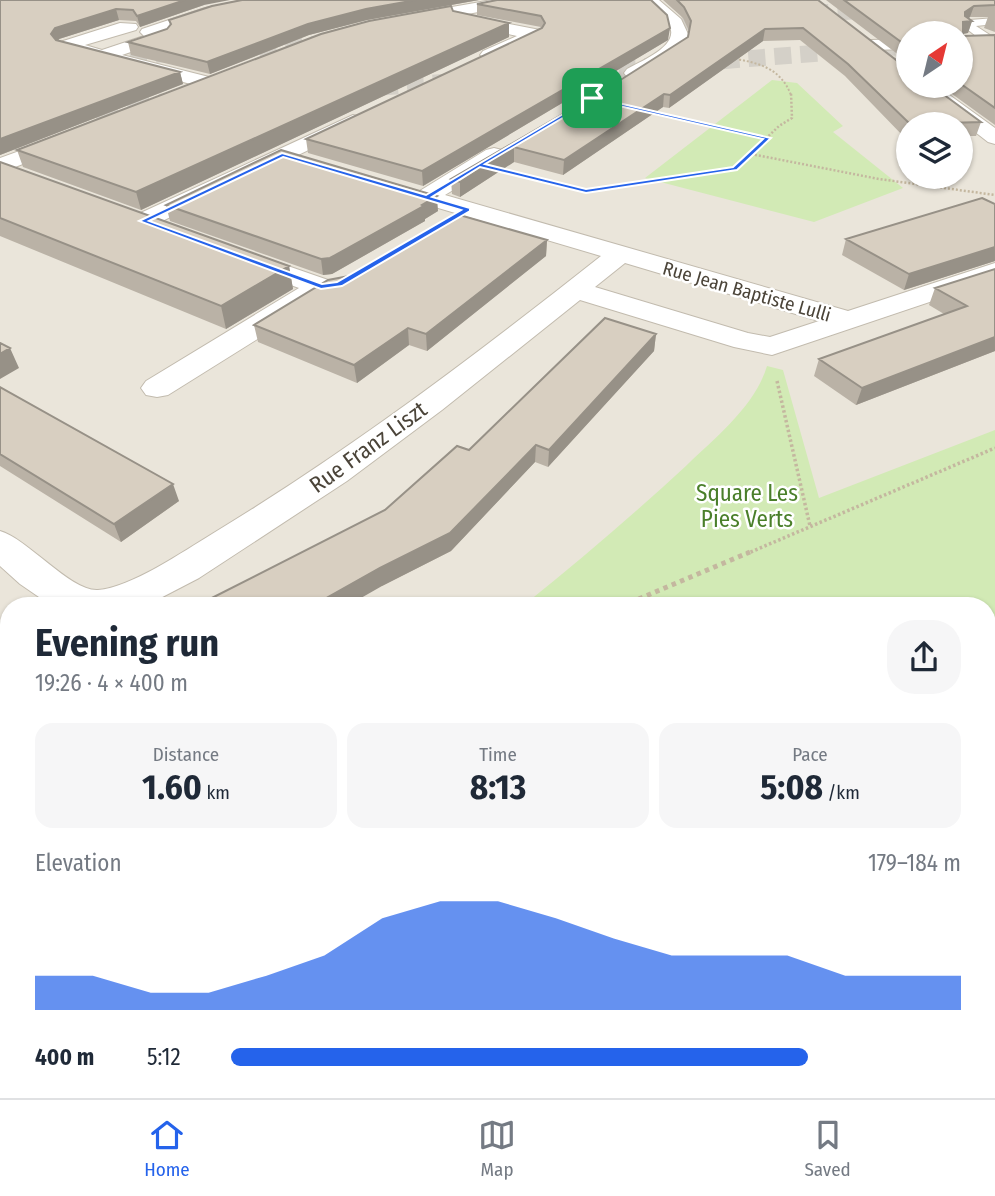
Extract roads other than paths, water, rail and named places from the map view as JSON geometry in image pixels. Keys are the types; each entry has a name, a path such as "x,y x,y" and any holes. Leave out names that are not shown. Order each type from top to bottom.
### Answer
{"street":[{"path":"148,32 211,5 266,0"},
{"path":"395,22 517,0"},
{"path":"607,93 671,49 681,36 678,25 650,0"},
{"path":"438,15 534,34 469,65"},
{"path":"103,55 163,35 126,26 66,46 210,83"},
{"path":"973,41 992,40"},
{"path":"890,59 866,41 896,43"},
{"path":"186,93 234,74"},
{"path":"941,98 995,138"},
{"path":"143,221 369,113"},
{"path":"0,168 87,132"},
{"path":"426,197 513,145"},
{"path":"282,155 309,162"},
{"path":"0,168 26,179"},
{"name":"Rue Jean Baptiste Lulli","path":"400,190 848,320 995,271"},
{"path":"444,223 467,210"},
{"path":"117,212 181,235"},
{"path":"157,388 330,286 219,250"},
{"name":"Rue Franz Liszt","path":"126,597 197,561 295,501 352,462 619,255"},
{"path":"575,290 744,341 772,346 848,320"},
{"name":"Rue Franz Liszt","path":"0,544 34,574 69,597"}],"lane":[{"path":"992,40 969,26 974,22 995,20"}],"tunnel":[{"path":"630,25 995,2"},
{"path":"0,64 340,43"},
{"path":"567,73 896,47"},
{"path":"355,89 476,80"},
{"path":"0,117 183,103"}],"park label":[{"name":"Square Les Pies Verts","path":"747,506"}]}
